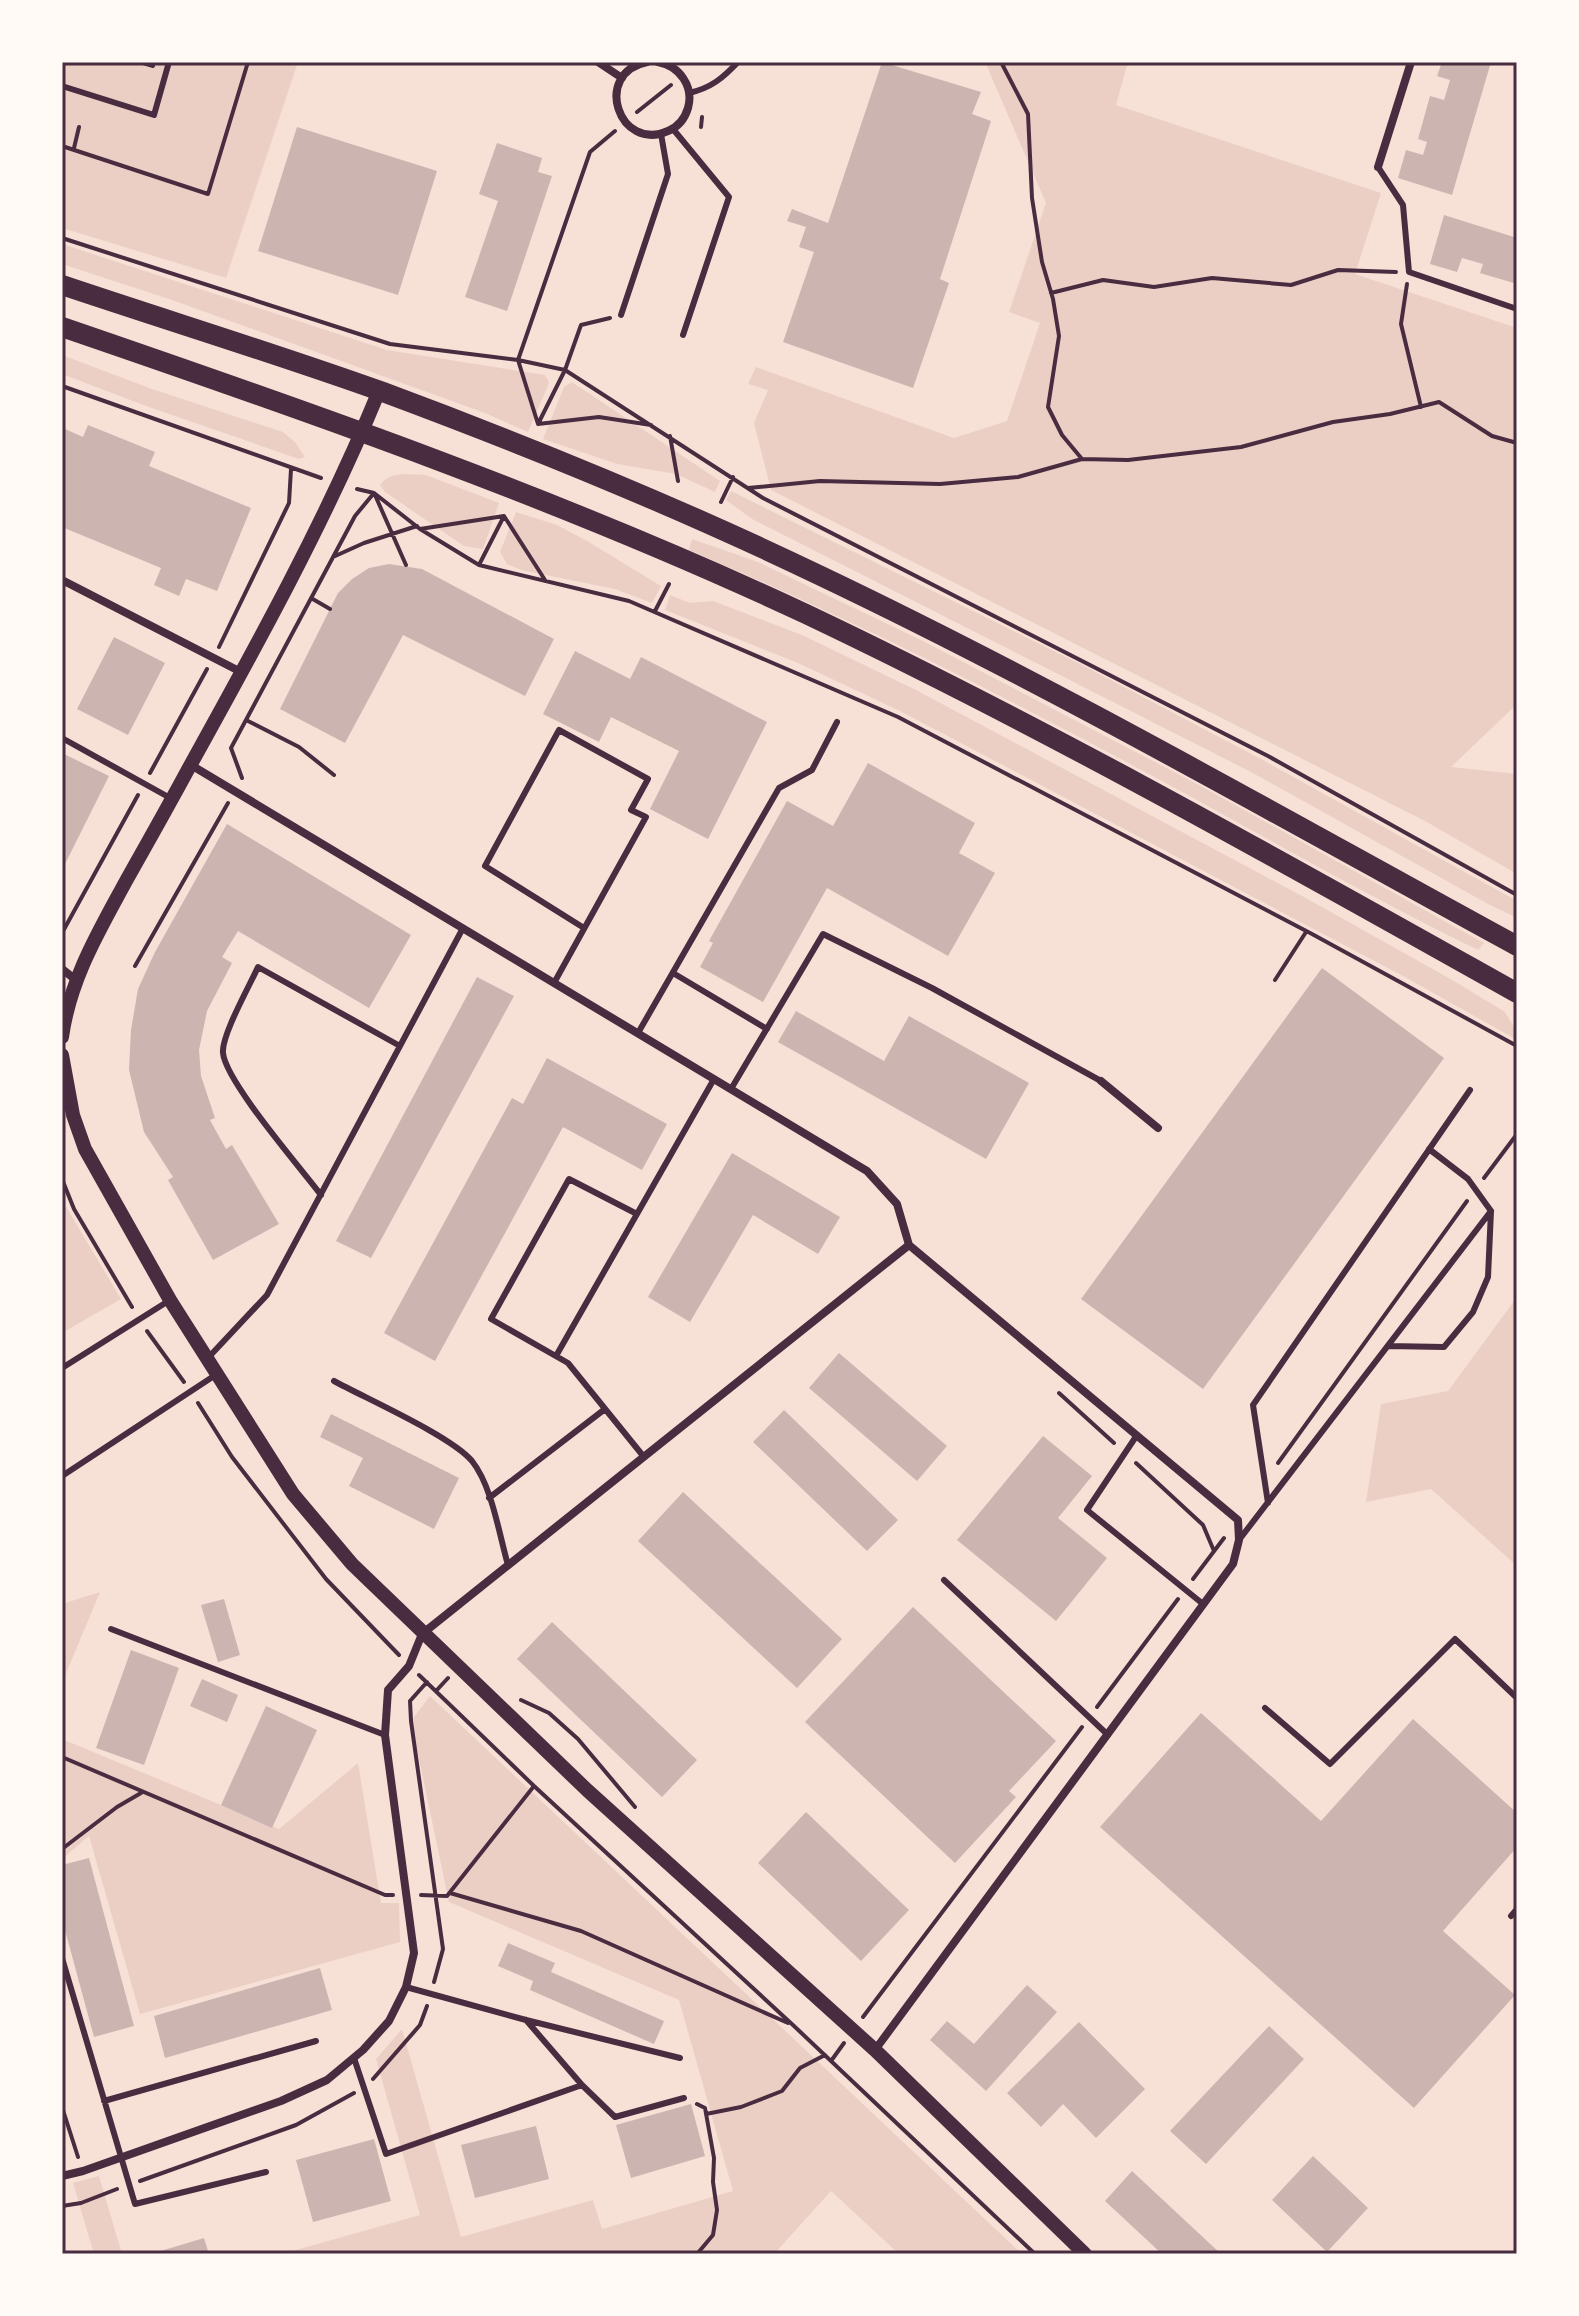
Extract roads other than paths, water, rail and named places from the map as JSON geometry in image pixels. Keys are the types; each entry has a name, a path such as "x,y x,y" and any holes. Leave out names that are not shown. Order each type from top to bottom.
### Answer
{"main road":[{"path":"62,285 379,391 595,476 820,575 1104,721 1517,946"},
{"path":"62,327 362,433 645,543 805,614 1081,754 1517,993"}],"street":[{"path":"598,62 622,78"},
{"path":"647,62 630,69 622,78 616,101 625,122 641,133 661,134 673,129 686,113 689,93 682,76 662,62"},
{"path":"1378,167 1411,64 1400,62"},
{"path":"62,1037 66,1010 76,980 96,935 191,765 339,484 379,391"},
{"path":"62,580 241,672"},
{"path":"191,765 867,1171 897,1204 909,1245 1238,1520 1239,1540 1233,1564 875,2050"},
{"path":"62,969 76,980"},
{"path":"62,1055 73,1115 85,1149 170,1300 293,1494 352,1564 587,1790 875,2050 1083,2253"},
{"path":"1101,1081 1158,1128"},
{"path":"62,2176 281,2101 327,2080 354,2058 389,2021 406,1987 414,1953 385,1735 388,1690 409,1666 422,1634 909,1245"}],"lane":[{"path":"62,86 154,115 169,62"},
{"path":"689,93 706,89 724,77 738,62"},
{"path":"673,129 729,197 683,335"},
{"path":"621,315 668,174 661,134"},
{"path":"1378,167 1403,205 1409,272 1517,309"},
{"path":"638,1033 779,788 812,770 837,722"},
{"path":"554,983 646,817 631,810 648,779 559,730 485,866 584,928"},
{"path":"62,738 172,799"},
{"path":"207,1359 267,1295 463,928"},
{"path":"731,1089 823,934 932,988 1101,1081"},
{"path":"321,1195 230,1077 222,1051 233,1019 258,967 400,1046"},
{"path":"673,973 767,1029"},
{"path":"556,1356 714,1079"},
{"path":"1268,1503 1253,1405 1470,1090"},
{"path":"1388,1346 1444,1347 1473,1312 1488,1277 1491,1211 1468,1179 1429,1149"},
{"path":"637,1214 569,1179 491,1319 568,1363 644,1457"},
{"path":"1239,1540 1491,1211"},
{"path":"62,1368 170,1300"},
{"path":"62,1476 217,1374"},
{"path":"334,1381 446,1441 471,1460 489,1498 508,1565"},
{"path":"489,1498 605,1409"},
{"path":"1137,1435 1087,1510 1203,1604"},
{"path":"944,1580 1108,1735"},
{"path":"111,1629 385,1735"},
{"path":"1265,1708 1330,1764 1455,1639 1517,1698"},
{"path":"1511,1916 1517,1909"},
{"path":"62,1958 135,2204 266,2172"},
{"path":"406,1987 680,2058"},
{"path":"526,2020 582,2085 615,2117 684,2098"},
{"path":"104,2101 316,2041"},
{"path":"354,2058 386,2154 582,2085"}]}
